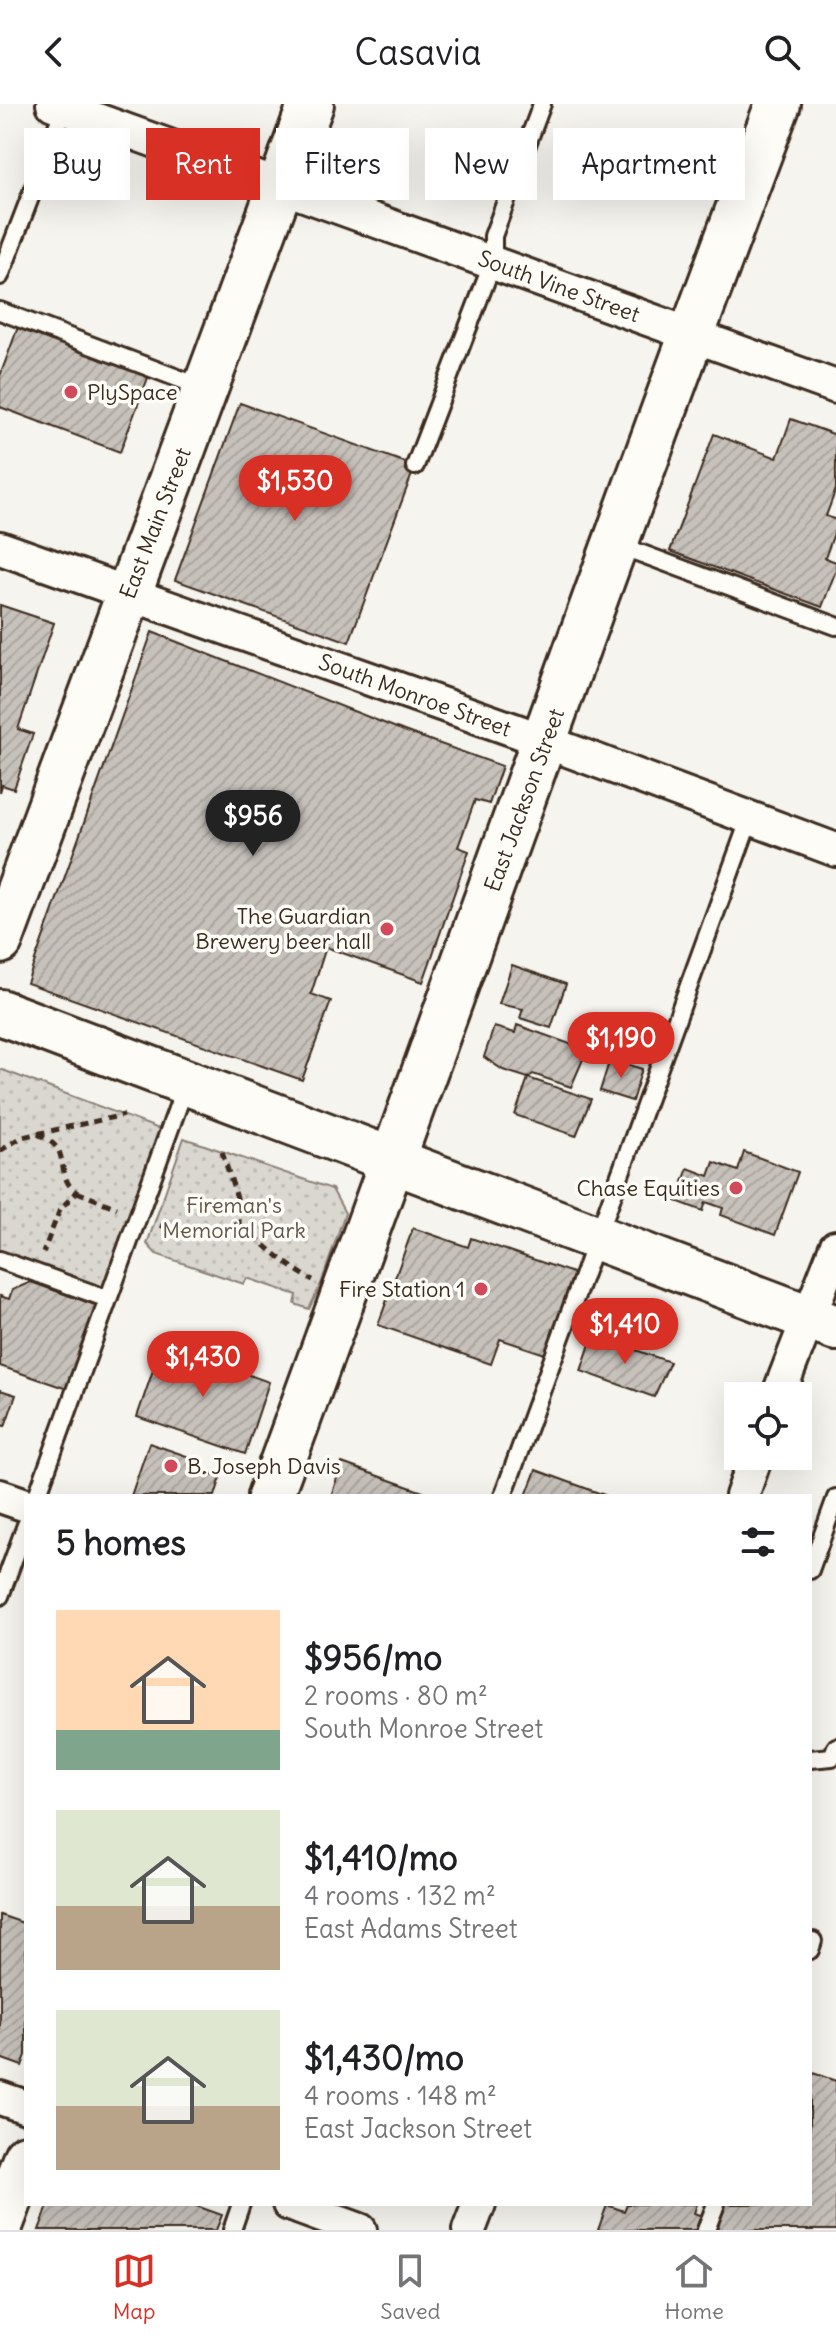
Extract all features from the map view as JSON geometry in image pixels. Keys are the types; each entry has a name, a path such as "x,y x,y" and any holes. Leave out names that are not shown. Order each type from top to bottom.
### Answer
{"main road":[{"name":"East Main Street","path":"302,128 311,104"},
{"name":"East Jackson Street","path":"271,1494 691,334 778,104"},
{"name":"East Main Street","path":"0,941 276,200"},
{"path":"0,1012 823,1323"},
{"path":"0,2226 24,2162"}],"street":[{"name":"South Vine Street","path":"61,105 276,184"},
{"name":"South Vine Street","path":"320,200 836,387"},
{"name":"South Monroe Street","path":"0,548 545,742 836,850"},
{"path":"787,1382 823,1323 836,1247"},
{"path":"743,1494 751,1470"},
{"path":"0,1496 24,1504"},
{"path":"0,2098 24,2106"},
{"path":"294,2206 360,2230"},
{"path":"469,2230 478,2206"}],"lane":[{"path":"415,466 493,262 493,236 542,104"},
{"path":"0,276 61,105"},
{"path":"0,311 206,389"},
{"path":"616,547 836,626"},
{"path":"504,1494 750,818"},
{"path":"38,1494 187,1083"},
{"path":"0,1260 108,1299"},
{"path":"812,1564 836,1498"},
{"path":"0,1596 24,1530"},
{"path":"812,1759 832,1757 836,1747"},
{"path":"232,2230 240,2206"},
{"path":"706,2230 715,2206"}],"path":[{"path":"0,1151 22,1137 124,1115"},
{"path":"38,1134 56,1147 68,1187 77,1192 178,1232 203,1235 245,1228 292,1271 321,1284"},
{"path":"222,1152 239,1204 239,1228"},
{"path":"36,1273 60,1209 77,1192"}],"green space":[{"path":"0,1069 162,1130 104,1288 0,1252"},
{"name":"Fireman's Memorial Park","path":"184,1138 332,1189 345,1213 321,1284 309,1309 295,1304 297,1295 247,1278 244,1284 156,1254 147,1244"}],"building":[{"name":"PlySpace","path":"18,327 149,375 120,452 0,407 0,376"},
{"path":"240,403 415,466 349,642 175,580"},
{"path":"791,419 836,435 836,489 826,516 836,520 836,528 825,558 836,562 836,570 822,607 670,551 714,434 777,458"},
{"path":"0,605 54,623 18,729 33,734 14,789 2,785 0,792"},
{"path":"152,632 502,766 489,804 475,800 458,847 469,851 423,982 326,947 311,994 331,1001 302,1080 27,983"},
{"path":"512,965 566,984 551,1028 520,1018 523,1009 499,1004"},
{"path":"517,1025 587,1050 571,1087 533,1074 528,1078 503,1070 484,1057 494,1027 515,1033"},
{"path":"610,1059 642,1069 632,1101 600,1091"},
{"path":"528,1078 591,1099 576,1136 515,1115"},
{"name":"Chase Equities","path":"744,1152 798,1172 775,1235 721,1215 723,1208 706,1202 703,1211 676,1201 688,1168 709,1176 714,1162 738,1171"},
{"name":"Fire Station 1","path":"413,1228 468,1247 471,1238 576,1274 548,1355 500,1339 491,1364 378,1325"},
{"path":"31,1282 101,1307 73,1391 0,1366 0,1296 9,1299 12,1290"},
{"path":"593,1335 670,1362 654,1397 581,1371"},
{"path":"162,1344 269,1382 245,1454 137,1417"},
{"path":"0,1390 16,1395 5,1426 0,1425"},
{"name":"B. Joseph Davis","path":"149,1443 204,1462 201,1470 221,1477 216,1494 132,1494"},
{"path":"342,1463 428,1494 332,1494"},
{"path":"536,1470 602,1494 527,1494"},
{"path":"0,1915 24,1923 24,2060 22,2066 0,2058"},
{"path":"812,2073 836,2081 836,2230 715,2230 723,2206 812,2206"},
{"path":"48,2206 197,2206 222,2215 216,2230 39,2230"},
{"path":"607,2206 624,2211 626,2206 696,2206 694,2213 702,2216 697,2230 598,2230"}],"place":[{"name":"PlySpace","path":"71,392"},
{"name":"The Guardian Brewery beer hall","path":"387,929"},
{"name":"Chase Equities","path":"736,1188"},
{"name":"Fire Station 1","path":"481,1289"},
{"name":"B. Joseph Davis","path":"171,1466"}]}
